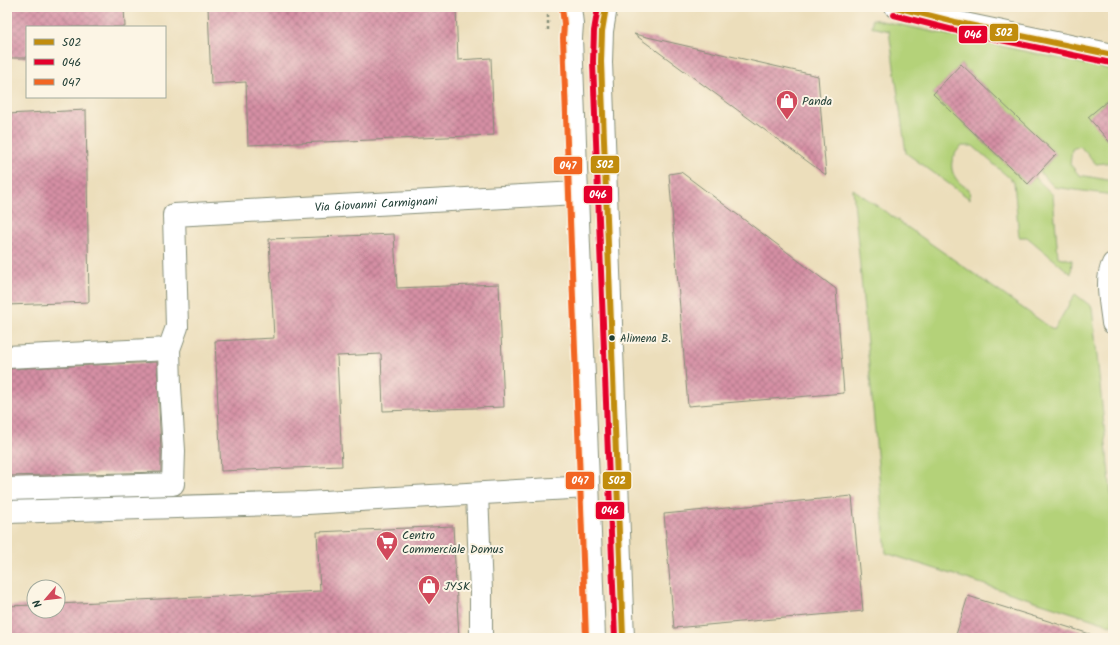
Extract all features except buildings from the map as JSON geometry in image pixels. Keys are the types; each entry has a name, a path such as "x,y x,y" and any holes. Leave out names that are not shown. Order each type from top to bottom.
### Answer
{"street":[{"path":"570,7 572,24 571,38 594,638"},
{"path":"606,7 602,31 601,62 623,638"},
{"path":"896,7 986,29 1113,55"},
{"name":"Via Giovanni Carmignani","path":"169,349 177,327 174,215 577,193"},
{"path":"1113,264 1110,270 1109,282 1113,323"},
{"path":"7,357 169,349 174,451 174,484 7,489"},
{"path":"7,512 292,504 588,487"},
{"path":"477,494 482,591 481,638"}],"green space":[{"path":"872,19 1113,70 1113,96 1089,117 1113,146 1113,162 1096,164 1080,146 1072,149 1070,164 1079,175 1113,181 1113,195 1054,187 1040,172 1056,154 961,64 933,94 1027,184 1035,177 1053,195 1058,257 1072,260 1071,274 1027,237 1019,237 1014,182 973,146 962,146 953,157 952,163 954,175 969,189 970,199 906,153 889,31 872,27"},
{"path":"853,189 1054,330 1075,294 1092,307 1113,513 1113,626 886,553"}],"transit line":[{"name":"046","path":"598,7 594,31 593,62 615,638"},
{"name":"502","path":"606,7 602,31 601,62 623,638"},
{"name":"502","path":"896,7 955,22 1113,55"},
{"name":"047","path":"562,8 564,24 563,38 586,638"},
{"name":"046","path":"894,15 953,30 1111,63"}],"place":[{"name":"Panda","path":"787,120"},
{"name":"Alimena B.","path":"612,338"},
{"name":"Centro Commerciale Domus","path":"387,562"},
{"name":"JYSK","path":"429,606"}]}
